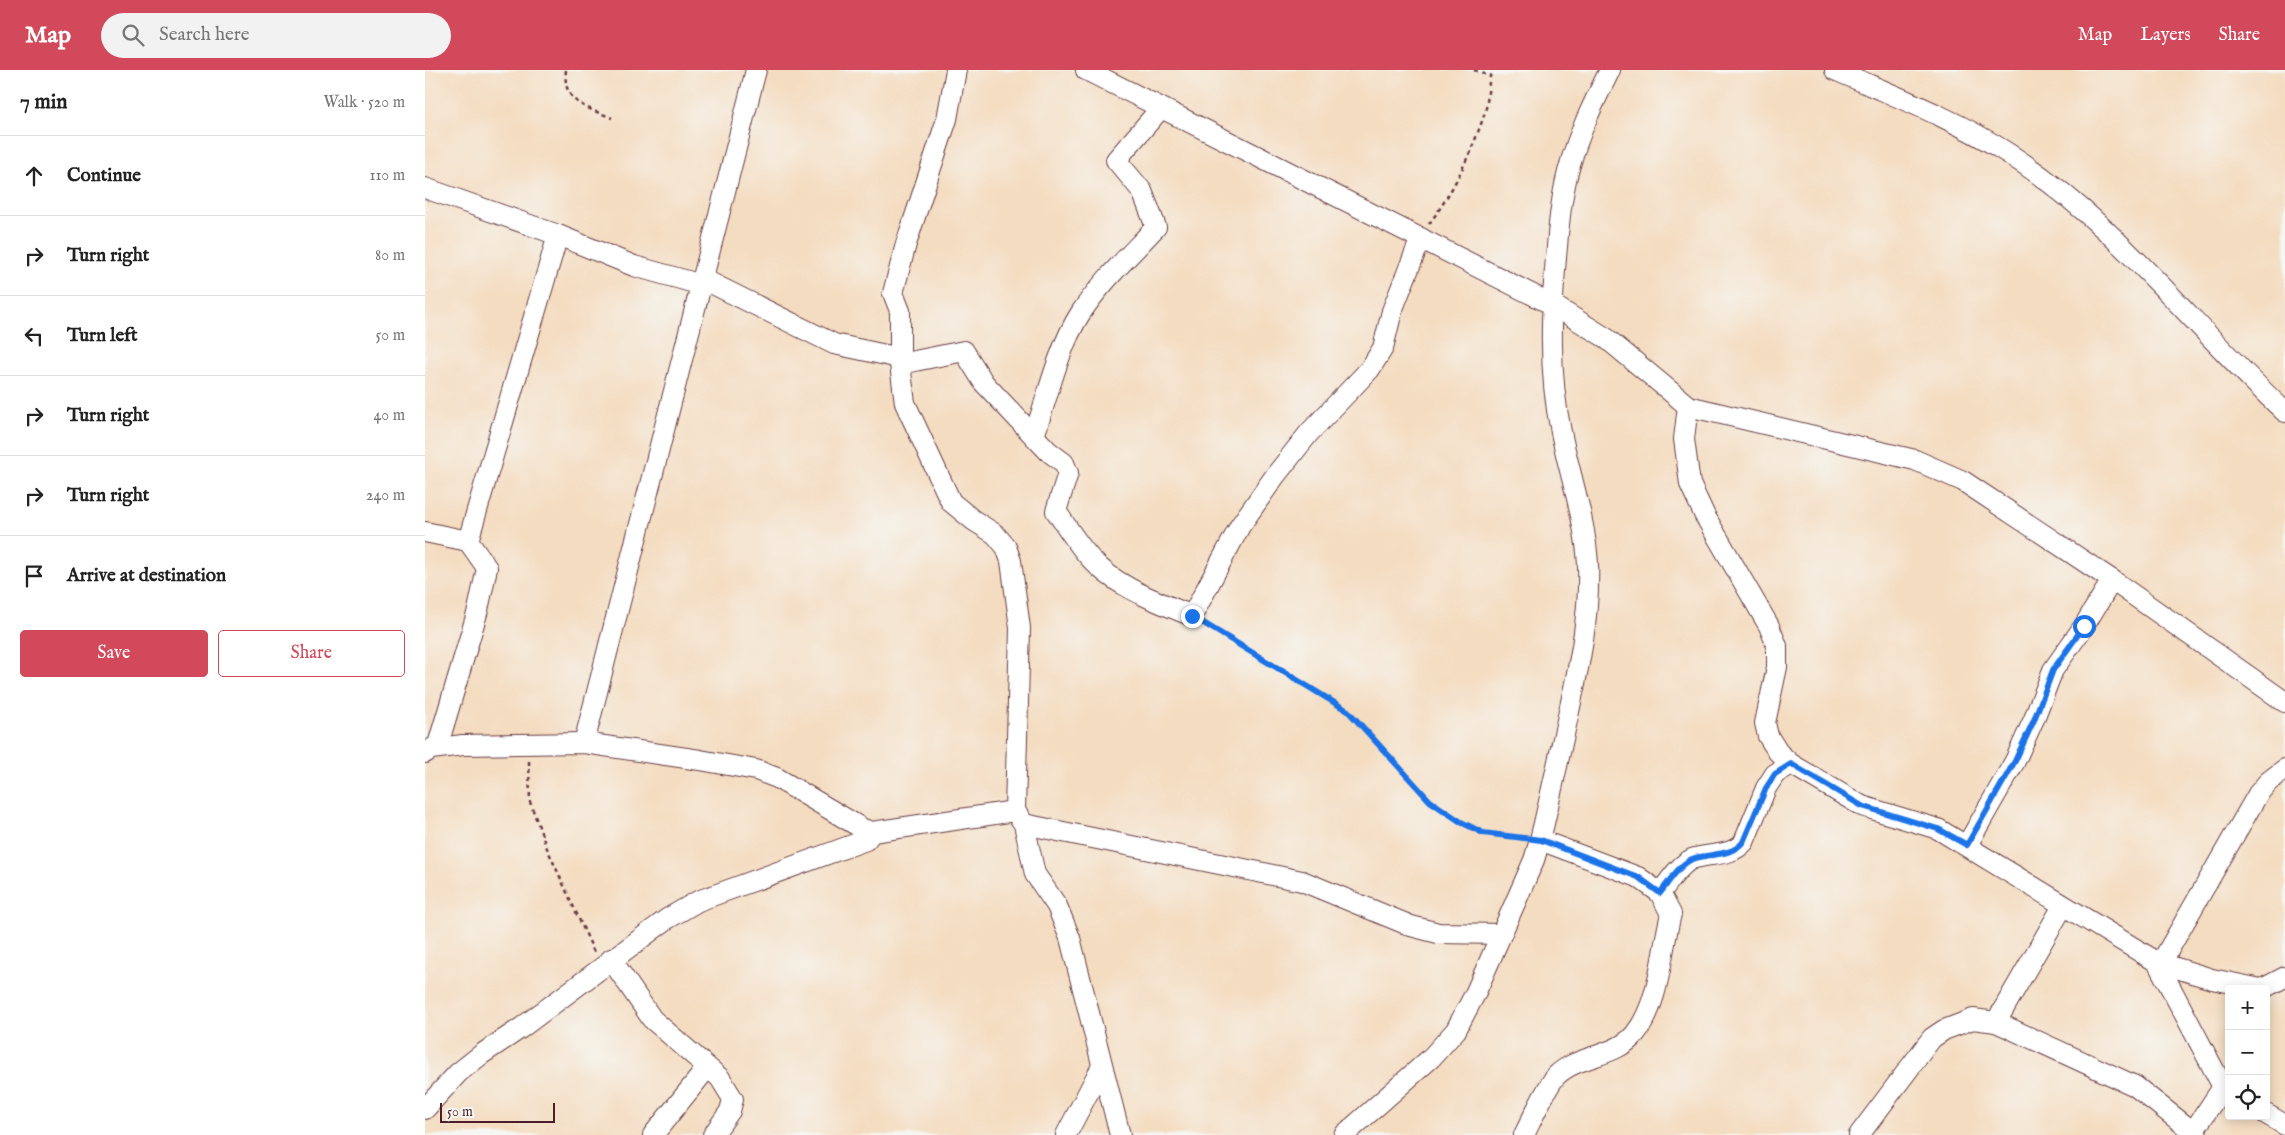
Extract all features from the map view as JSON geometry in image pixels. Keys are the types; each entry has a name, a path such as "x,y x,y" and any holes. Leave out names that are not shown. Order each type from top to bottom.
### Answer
{"street":[{"path":"584,744 703,282 755,70"},
{"path":"956,70 947,119 906,244 893,293 900,311 900,361 905,403 951,502 973,520 995,534 1006,547 1011,561 1020,628 1020,817 1035,874 1057,906 1070,938 1120,1135"},
{"path":"1086,70 1553,305 1606,338 1688,406 1915,460 1963,481 2112,580 2285,702"},
{"path":"1344,1135 1431,1058 1456,1030 1475,994 1541,840 1581,657 1588,606 1588,564 1583,517 1561,432 1553,382 1551,343 1560,211 1569,166 1595,100 1610,70"},
{"path":"1835,70 1943,118 2006,152 2068,197 2133,258 2285,412"},
{"path":"1034,436 1068,335 1079,315 1093,295 1156,227 1142,191 1116,160 1161,108"},
{"path":"425,188 558,235 635,266 703,282 834,344 900,361 964,351 984,383 1034,436 1064,463 1068,473 1056,511 1090,559 1129,589 1192,616 1241,526 1275,476 1309,433 1370,369 1383,348 1392,312 1421,238"},
{"path":"468,541 558,235"},
{"path":"1688,406 1684,439 1690,484 1705,516 1769,626 1777,646 1777,667 1765,722 1768,736 1778,752 1791,764 1862,806 1938,829 1967,845 2063,906 2159,962 2212,979 2242,985"},
{"path":"425,532 468,541 487,568 478,610 429,750 463,745 584,744 701,760 756,770 777,778 863,829 872,832 1020,817 1302,881 1411,926 1438,933 1501,934"},
{"path":"1967,845 2015,761 2034,720 2053,670 2084,626 2112,580"},
{"path":"1660,893 1681,867 1692,860 1738,849 1743,842 1766,788 1775,774 1791,764"},
{"path":"2159,962 2258,794 2268,782 2285,769"},
{"path":"425,1109 458,1073 667,919 698,901 865,840 872,832"},
{"path":"1524,1135 1556,1076 1573,1064 1609,1052 1634,1036 1651,1006 1671,914 1660,893 1638,877 1541,840"},
{"path":"1996,1022 2063,906"},
{"path":"2159,962 2225,1087"},
{"path":"606,963 652,1019 719,1078 733,1099 730,1111 713,1135"},
{"path":"2270,985 2285,977"},
{"path":"1869,1131 1932,1038 1944,1030 1973,1019 1996,1022 2135,1086 2195,1133 2225,1090"},
{"path":"1066,1135 1103,1066"},
{"path":"653,1135 707,1068"},
{"path":"2270,1116 2285,1125"}],"path":[{"path":"566,70 565,83 569,96 581,104 612,118"},
{"path":"1474,70 1489,76"},
{"path":"1421,238 1439,212 1469,150 1489,98 1489,76 1492,70"},
{"path":"1192,616 1348,711 1430,801 1461,822 1483,833 1541,840"},
{"path":"529,744 530,802 546,846 606,963"}],"route":[{"path":"1192,616 1348,711 1430,801 1461,822 1483,833 1541,840 1638,877 1660,893 1681,867 1692,860 1738,849 1743,842 1766,788 1775,774 1791,764 1862,806 1938,829 1967,845 2015,761 2034,720 2053,670 2084,626"}]}
